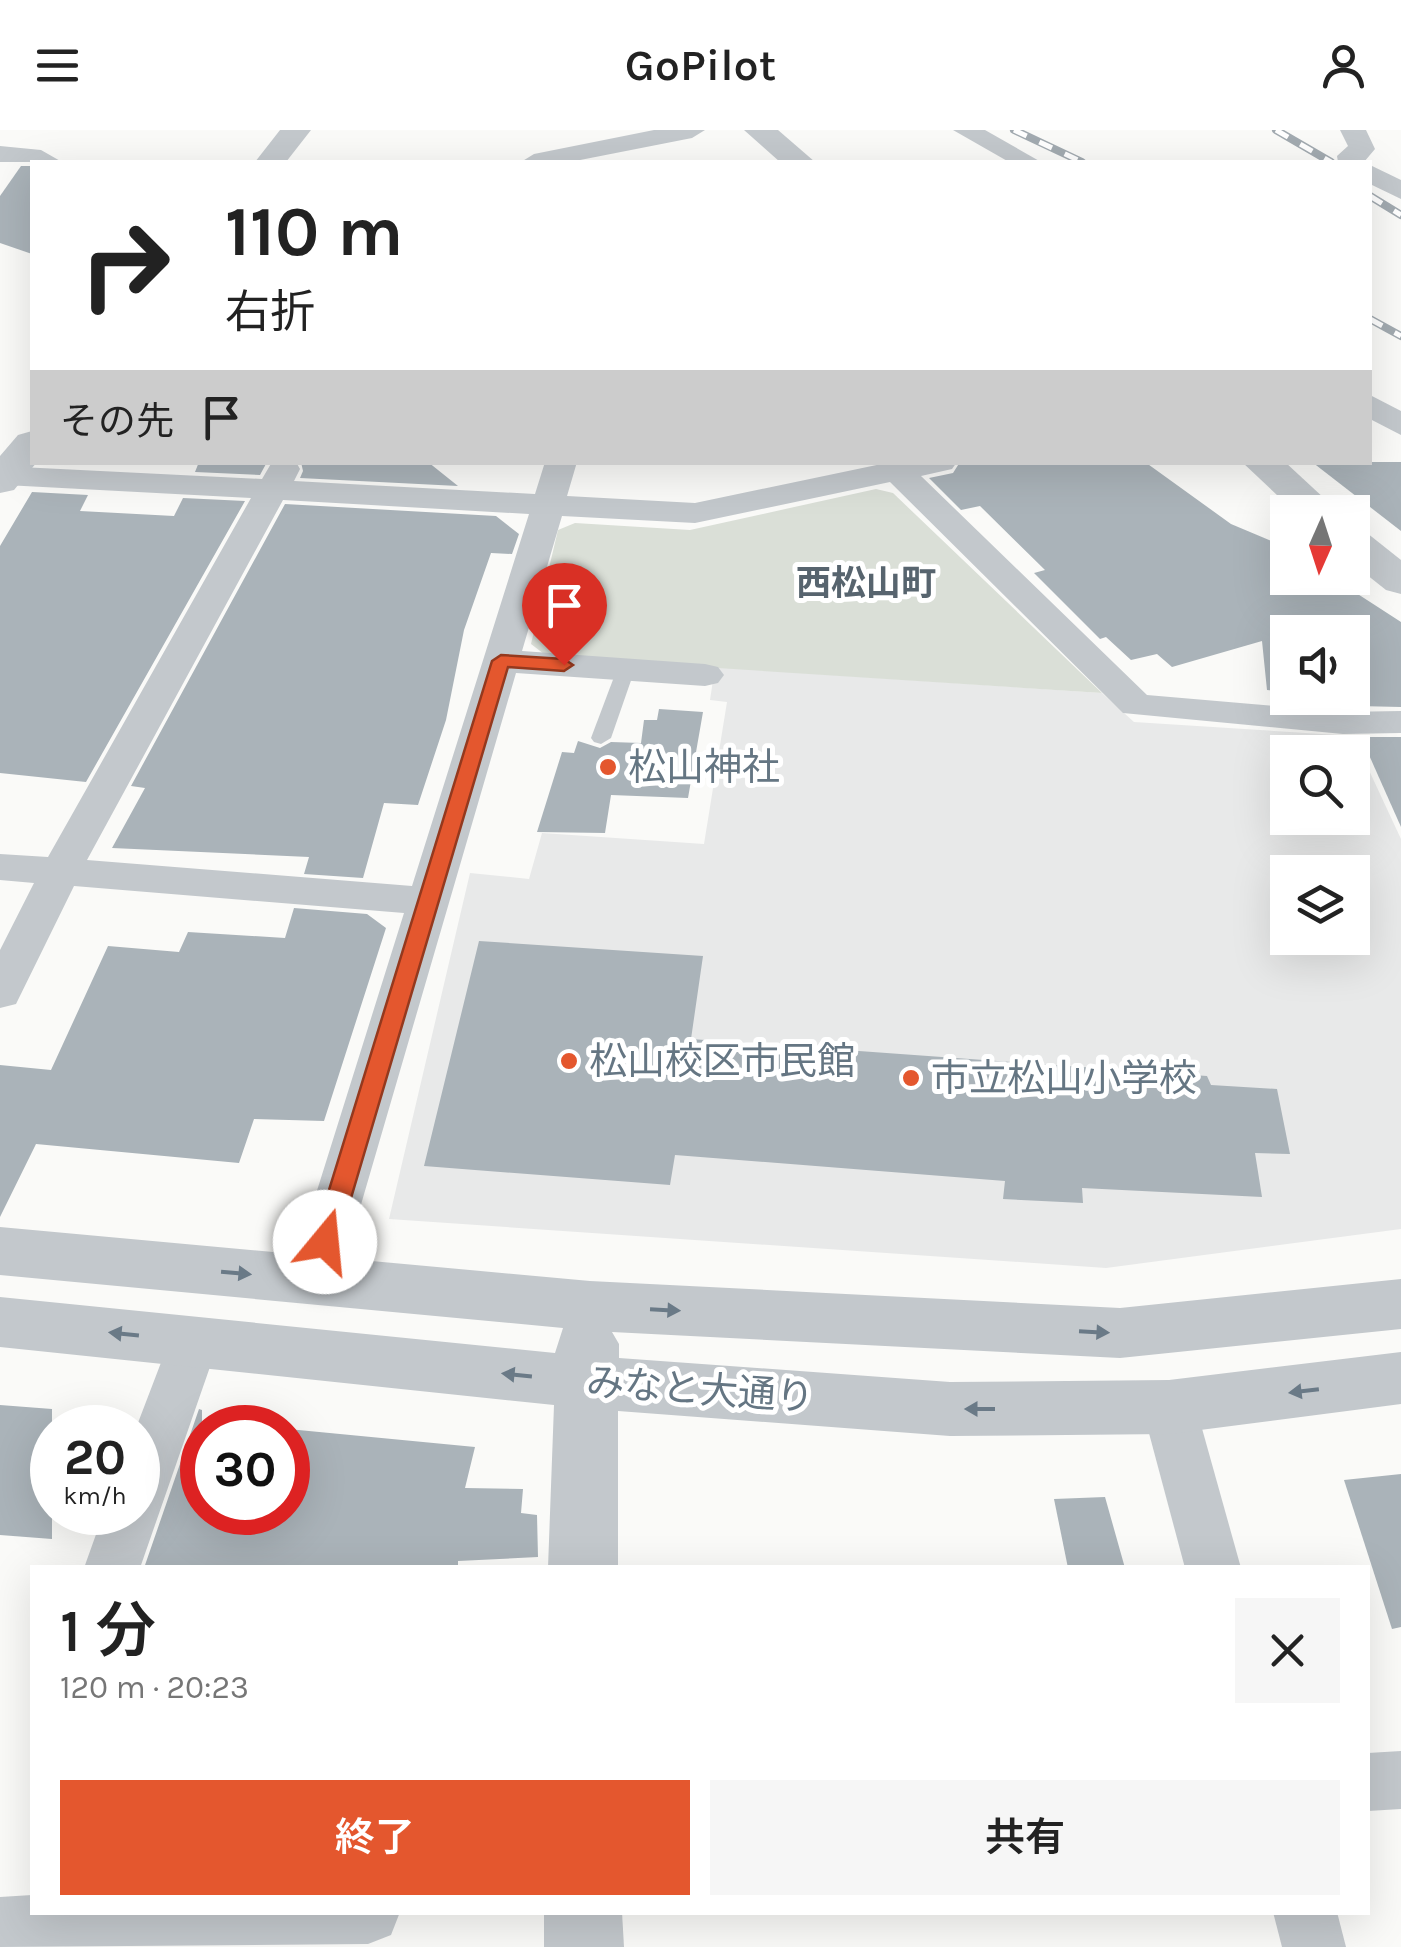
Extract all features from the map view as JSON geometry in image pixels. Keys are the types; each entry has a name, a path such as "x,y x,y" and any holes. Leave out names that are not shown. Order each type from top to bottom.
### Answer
{"street":[{"path":"272,160 296,130"},
{"path":"540,130 570,154"},
{"path":"543,160 692,130"},
{"path":"760,130 797,160"},
{"path":"966,130 1018,160"},
{"path":"1351,160 1350,156 1362,149 1353,130"},
{"path":"0,154 43,160"},
{"path":"1372,175 1401,191"},
{"path":"1372,405 1401,426"},
{"path":"2,477 30,444"},
{"path":"314,1280 560,465"},
{"path":"2,477 280,476 547,506 694,513 927,465"},
{"path":"1264,465 1299,495"},
{"path":"898,472 1136,705 1342,723 1401,722"},
{"path":"0,993 61,871 280,476"},
{"path":"1370,556 1401,581"},
{"path":"501,661 705,674"},
{"path":"0,867 429,901"},
{"name":"みなと大通り","path":"0,1251 590,1306 1120,1333 1401,1304"},
{"path":"583,1565 583,1382 590,1306"},
{"name":"みなと大通り","path":"0,1322 583,1382 950,1409 1169,1407 1401,1378"},
{"path":"160,1434 193,1341"},
{"path":"1169,1407 1212,1565"},
{"path":"113,1565 124,1535"},
{"path":"1370,1782 1401,1780"},
{"path":"34,1929 309,1915"},
{"path":"583,1915 584,1947"},
{"path":"1306,1915 1314,1947"}],"lane":[{"path":"600,738 626,669"}],"shaded area":[{"path":"876,489 893,493 1102,693 548,657 531,644 558,530 575,523 690,530"},
{"name":"市立松山小学校","path":"715,667 1102,693 1134,722 1337,735 1270,735 1270,835 1370,835 1370,772 1401,839 1401,1229 1106,1268 389,1219 470,873 529,879 542,833 704,844 727,702 710,700"}],"building":[{"path":"21,166 30,166 30,253 0,243 0,196"},
{"path":"1401,462 1401,531 1370,507 1370,495 1355,495 1316,465 1372,465"},
{"path":"198,465 265,465 260,475 195,472"},
{"path":"302,465 432,465 458,486 300,478"},
{"path":"958,465 1149,465 1231,524 1270,540 1270,595 1359,595 1401,622 1401,707 1370,706 1370,615 1270,615 1270,690 1262,641 1172,667 1157,654 1131,660 1106,637 1100,639 1034,573 1045,570 980,506 961,510 929,478 953,473"},
{"path":"32,492 88,495 80,511 174,516 183,498 245,501 86,782 0,773 0,546"},
{"path":"285,504 496,516 519,534 512,554 491,553 464,630 446,720 418,805 384,803 363,878 304,874 309,857 112,848 145,788 131,786"},
{"path":"659,709 703,712 688,798 611,795 605,833 537,832 562,752 574,753 578,741 600,748 611,742 641,743 644,720 657,720"},
{"path":"1370,737 1401,737 1401,827 1370,757"},
{"path":"294,908 367,914 386,928 324,1121 254,1119 239,1163 36,1144 0,1217 0,1065 51,1070 108,946 179,952 188,932 285,938"},
{"path":"479,941 703,956 691,1039 1207,1076 1211,1085 1277,1089 1290,1154 1255,1153 1262,1197 1082,1188 1083,1203 1003,1199 1005,1181 675,1155 670,1185 424,1166"},
{"path":"0,1405 30,1407 30,1535 52,1535 52,1539 0,1535"},
{"path":"310,1431 475,1447 465,1488 523,1489 521,1513 537,1515 538,1557 458,1561 458,1565 145,1565 155,1535 160,1535 160,1522 180,1464 180,1535 310,1535"},
{"path":"1401,1474 1401,1627 1392,1629 1344,1480"},
{"path":"1105,1497 1124,1565 1067,1565 1054,1499"}],"railway":[{"path":"1014,130 1078,160"},
{"path":"1276,130 1328,160"},
{"path":"1372,197 1401,215"},
{"path":"1372,320 1401,336"}],"place":[{"name":"松山神社","path":"608,767"},
{"name":"松山校区市民館","path":"569,1061"},
{"name":"市立松山小学校","path":"911,1078"}],"district":[{"name":"西松山町","path":"866,583"}],"route":[{"path":"325,1242 501,661 564,665"}]}
